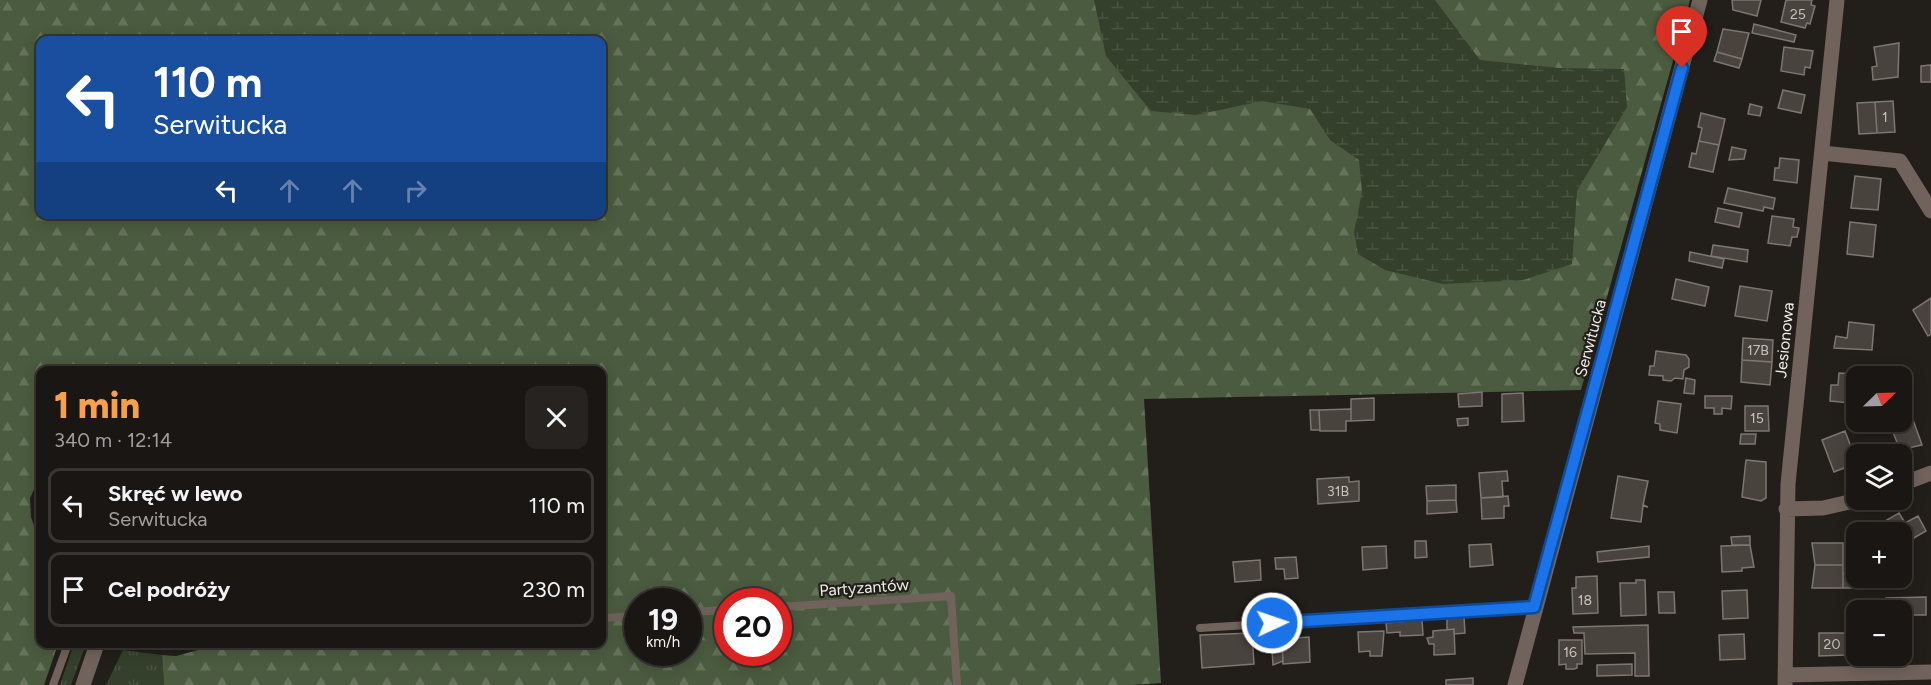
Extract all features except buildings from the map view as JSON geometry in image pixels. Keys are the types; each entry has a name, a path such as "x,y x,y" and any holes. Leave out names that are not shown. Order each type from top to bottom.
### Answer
{"street":[{"name":"Serwitucka","path":"1515,685 1534,607 1700,0"},
{"name":"Jesionowa","path":"1785,680 1786,509 1837,0"},
{"path":"1822,153 1900,161 1931,211"},
{"path":"1912,480 1931,473"},
{"path":"1786,509 1823,508 1846,503"},
{"path":"83,685 96,648"},
{"path":"1785,680 1931,672"}],"lane":[{"name":"Partyzantów","path":"792,606 951,596 957,685"},
{"path":"1200,627 1534,607"},
{"path":"606,618 624,617"},
{"path":"53,685 67,648"}],"green space":[{"path":"0,0 1690,0 1581,390 1144,399 1161,683 1131,685 164,685 162,655 176,656 202,649 606,648 606,366 36,366 36,485 30,498 31,517 36,531 36,648 57,648 44,685 0,685"},
{"path":"1094,0 1435,0 1480,60 1559,68 1624,69 1627,107 1577,191 1572,264 1523,280 1443,284 1385,270 1358,254 1354,232 1362,192 1359,160 1330,140 1310,109 1262,101 1196,115 1151,111 1106,56"},
{"path":"73,648 85,648 71,685 60,685"},
{"path":"123,650 162,655 164,685 106,685"}],"route":[{"path":"1272,623 1534,607 1682,68"}]}
